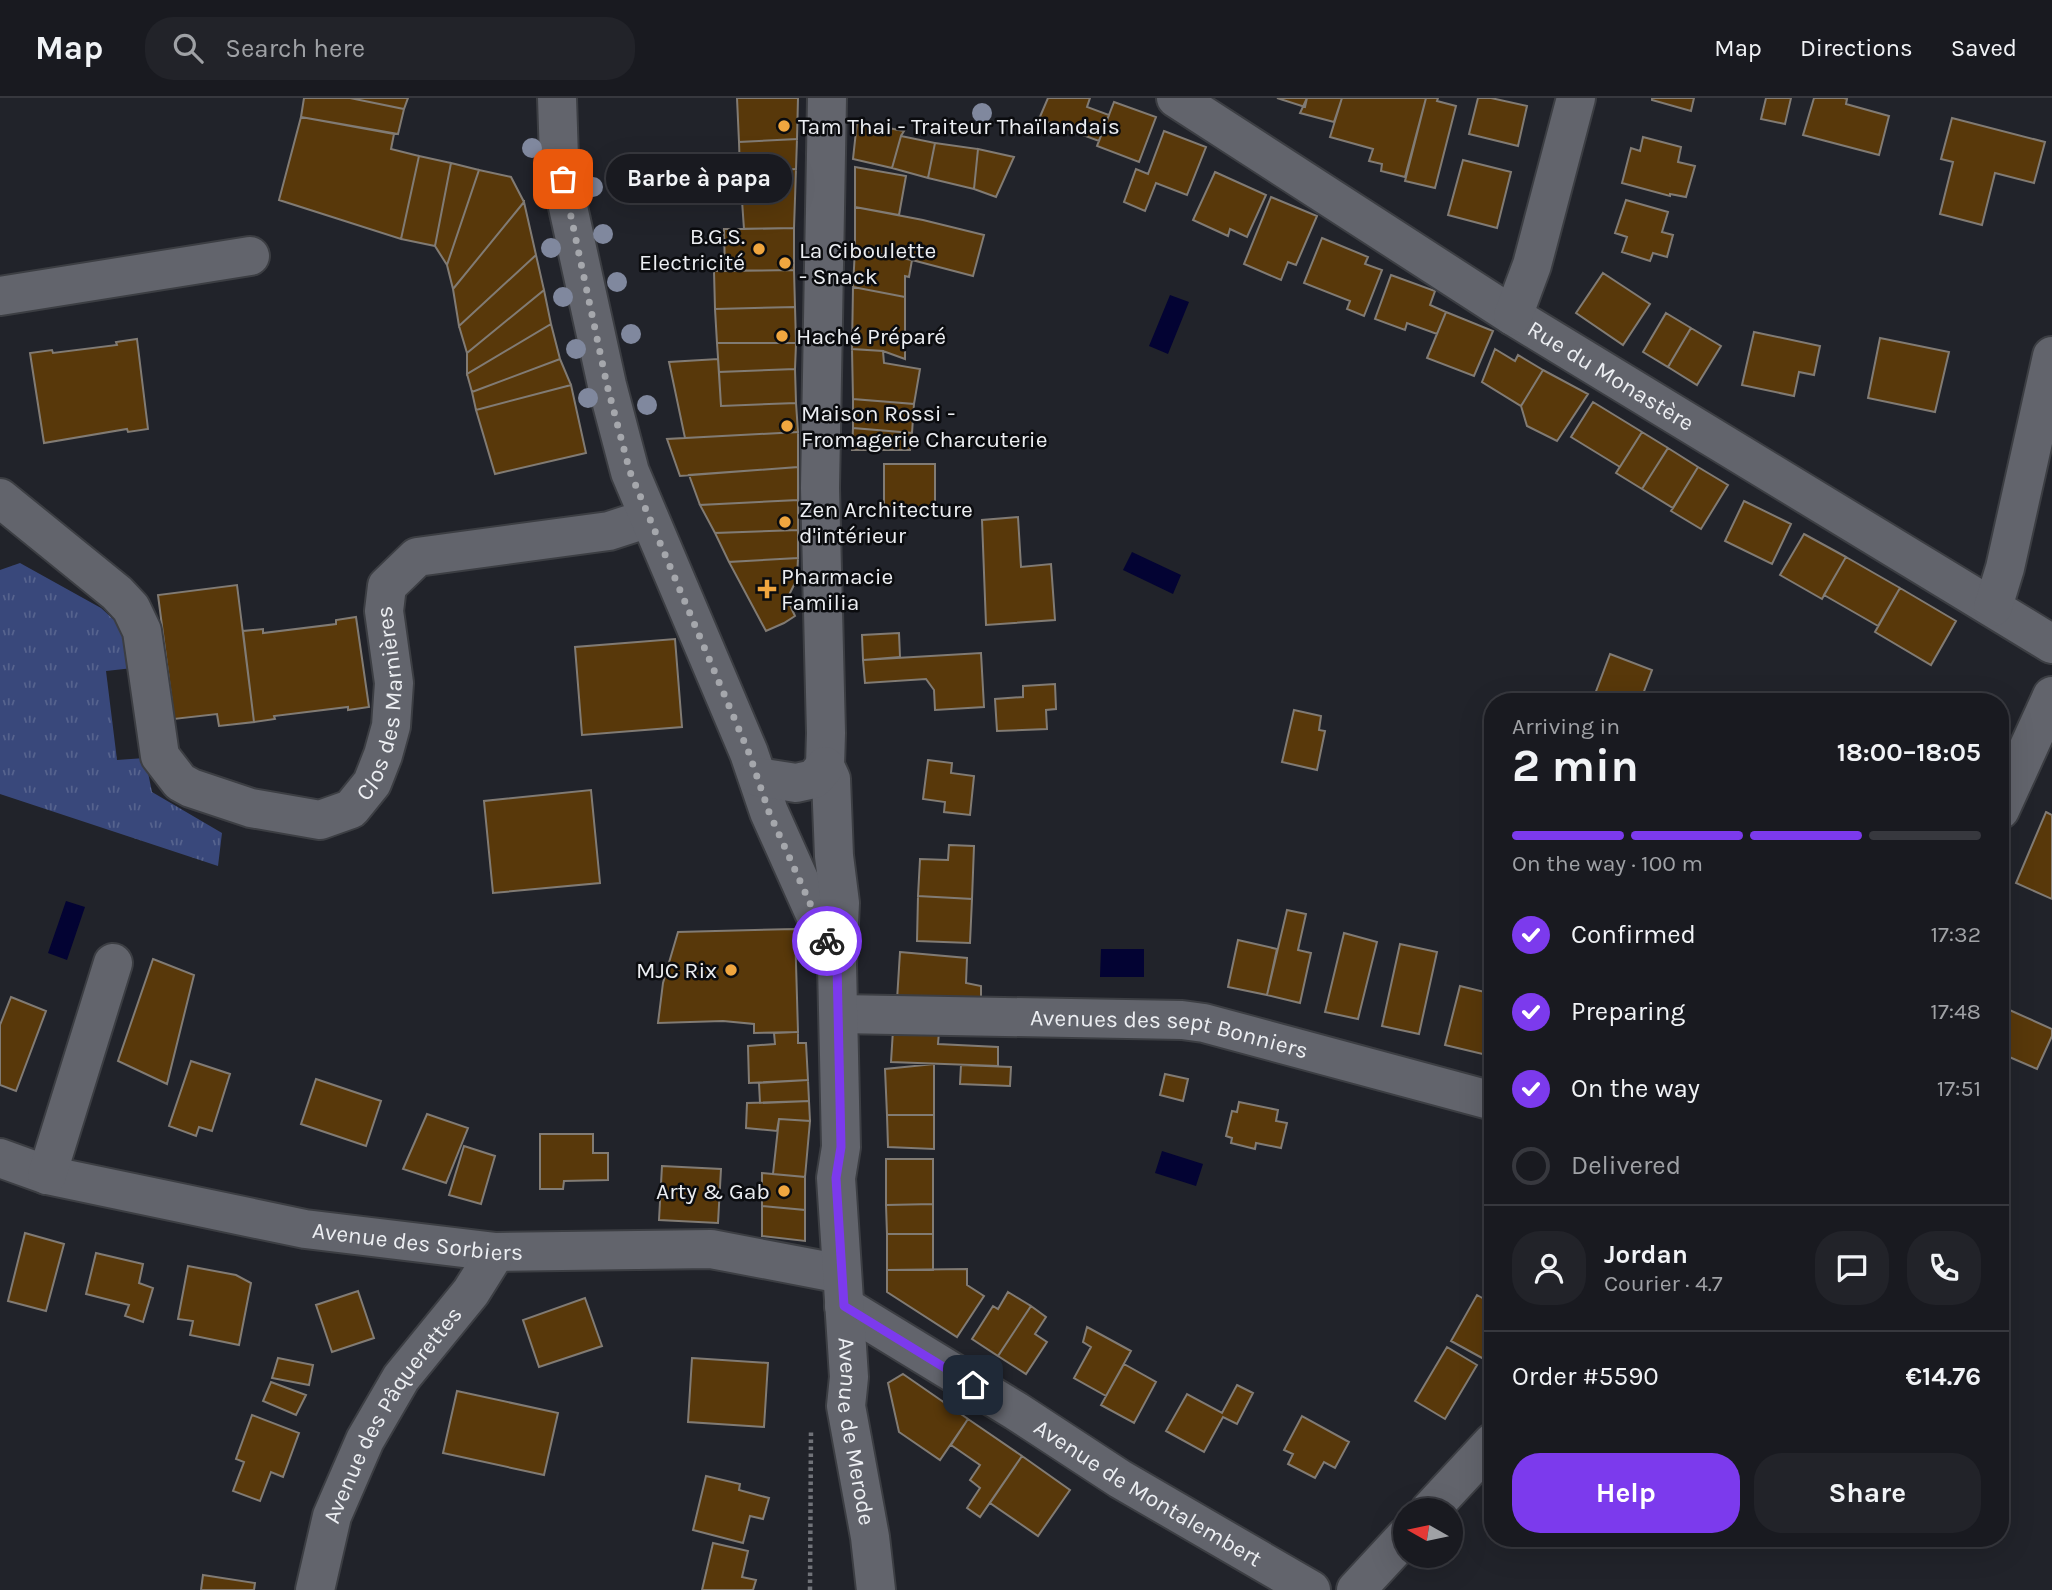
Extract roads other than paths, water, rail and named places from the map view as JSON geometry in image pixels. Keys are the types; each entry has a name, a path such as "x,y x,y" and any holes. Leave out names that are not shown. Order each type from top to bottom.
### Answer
{"street":[{"path":"557,98 559,158 590,309 630,472 758,777 769,812 837,964"},
{"name":"Avenue de Merode","path":"827,98 820,488 825,766 831,779 834,856 840,903 837,964 841,1147 836,1178 849,1377 846,1406 870,1537 876,1590"},
{"name":"Rue du Monastère","path":"1176,98 1513,316 2052,643"},
{"path":"1513,316 1532,265 1576,98"},
{"path":"0,296 250,256"},
{"path":"1993,607 2005,568 2052,356"},
{"name":"Clos des Marnières","path":"0,498 117,593 131,608 142,631 160,756 180,782 251,808 320,820 351,809 372,783 383,755 391,726 394,682 384,611 387,586 418,557 609,531 649,518"},
{"path":"2009,790 2052,696"},
{"path":"758,777 796,783 814,779 825,766"},
{"path":"47,1175 113,963"},
{"name":"Avenues des sept Bonniers","path":"839,1014 1193,1021 1484,1099"},
{"name":"Avenue des Sorbiers","path":"0,1158 47,1175 304,1229 496,1252 712,1249 843,1290"},
{"name":"Avenue des Pâquerettes","path":"315,1590 331,1516 365,1440 401,1378 471,1292 496,1252"},
{"name":"Avenue de Montalembert","path":"843,1290 1016,1411 1120,1479 1311,1590"},
{"path":"1441,1498 1484,1452"},
{"path":"1356,1590 1393,1550"}],"place":[{"name":"Tam Thai - Traiteur Thaïlandais","path":"784,126"},
{"name":"Barbe à papa","path":"563,179"},
{"name":"B.G.S. Electricité","path":"759,249"},
{"name":"La Ciboulette - Snack","path":"785,263"},
{"name":"Haché Préparé","path":"782,336"},
{"name":"Maison Rossi - Fromagerie Charcuterie","path":"787,426"},
{"name":"Zen Architecture d'intérieur","path":"785,522"},
{"name":"Pharmacie Familia","path":"767,589"},
{"name":"MJC Rix","path":"731,970"},
{"name":"Arty & Gab","path":"784,1191"}]}
